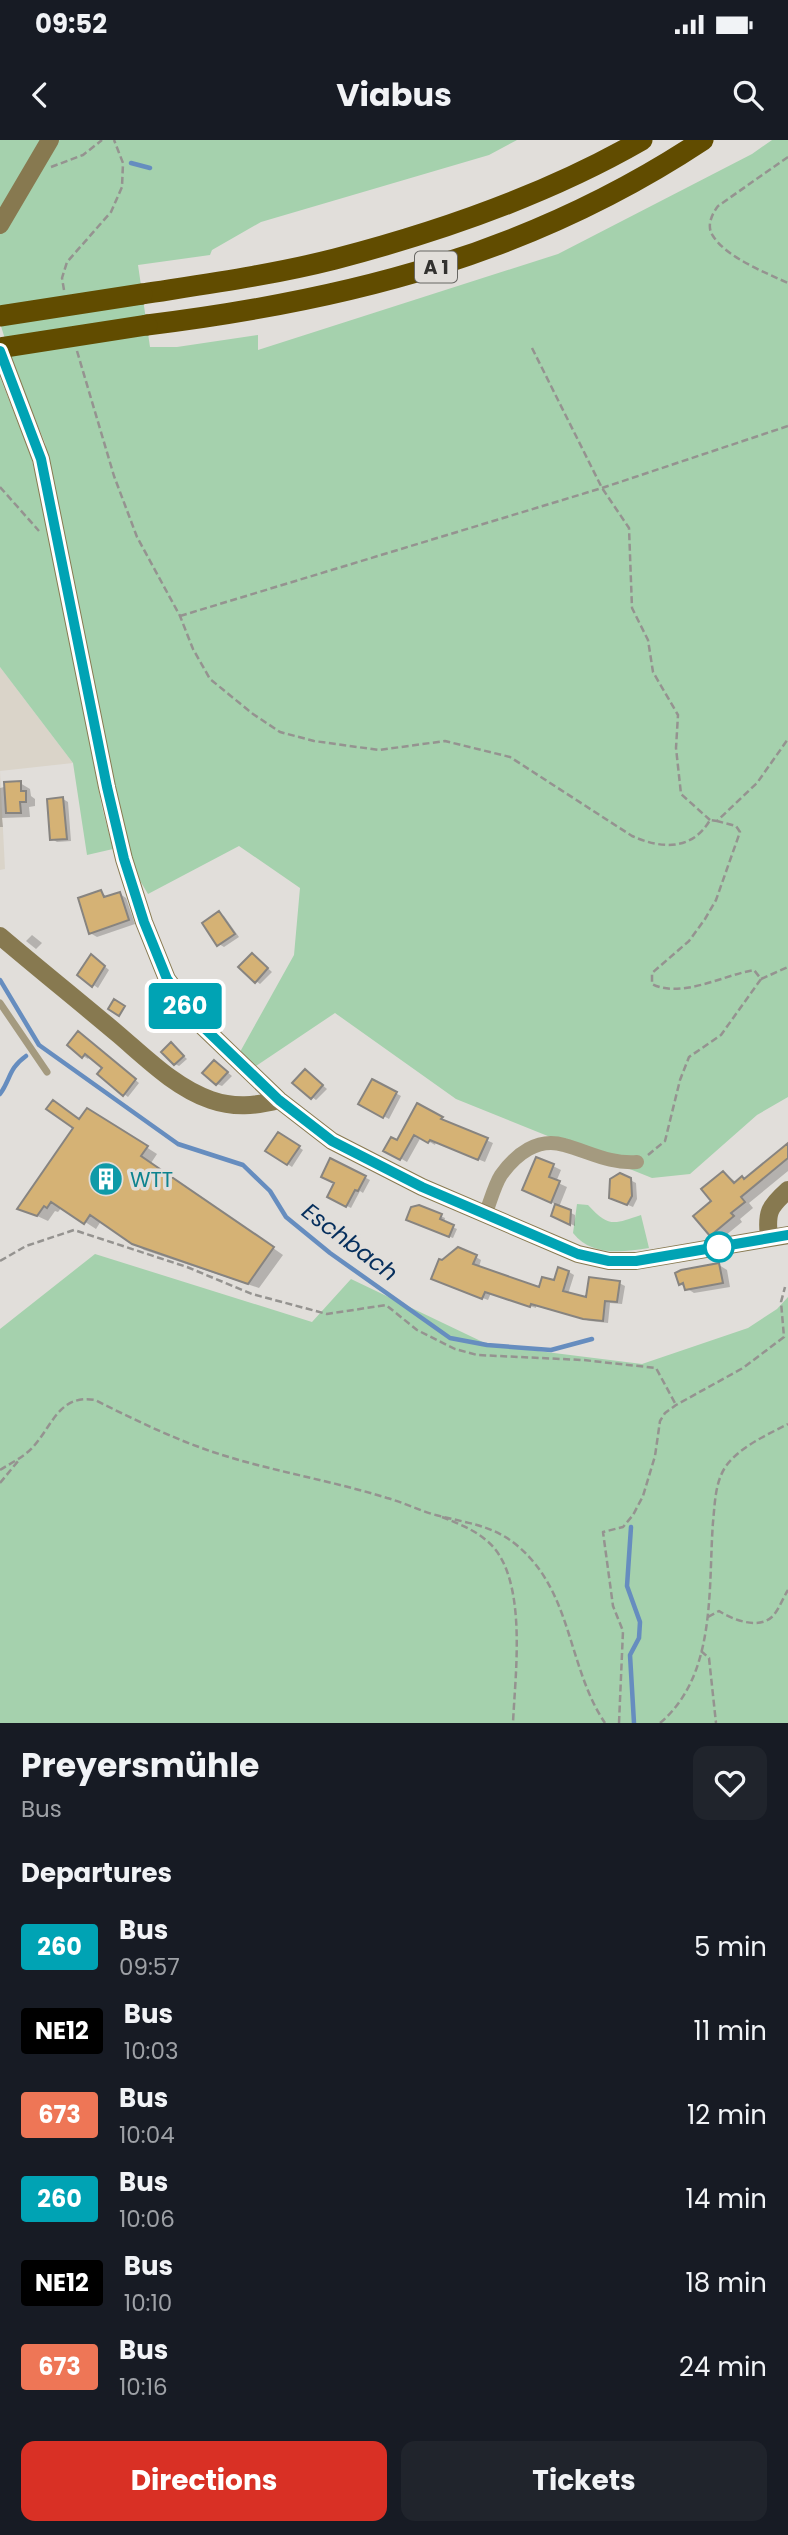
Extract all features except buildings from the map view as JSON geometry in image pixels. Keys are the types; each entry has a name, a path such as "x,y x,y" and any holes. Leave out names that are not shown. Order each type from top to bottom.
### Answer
{"highway":[{"name":"A 1","path":"0,316 229,280 334,259 461,220 549,186 642,140"},
{"name":"A 1","path":"0,349 232,314 316,299 400,279 533,232 613,193 703,140"}],"main road":[{"path":"0,225 50,140"},
{"path":"0,349 41,459 116,830 134,890 167,979 200,1024 279,1100 309,1125 351,1152 569,1251 617,1262 636,1261 788,1235"},
{"path":"0,936 150,1061 189,1090 209,1099 235,1105 260,1105 279,1100"},
{"path":"769,1238 770,1209 788,1190"}],"street":[{"path":"485,1215 500,1176 534,1144 563,1144 601,1159 623,1163 637,1161"}],"lane":[{"path":"0,1003 47,1072"}],"path":[{"path":"34,167 49,168 67,163 83,155 102,140"},
{"path":"64,292 62,278 66,262 111,212 122,187 122,163 114,140"},
{"path":"788,157 718,206 712,215 710,230 713,237 725,248 788,283"},
{"path":"75,344 114,476 137,537 180,616 193,649 210,679 253,714 280,732 314,741 379,750 445,741 510,757 632,836 652,845 667,846 688,842 704,831 710,820"},
{"path":"532,348 602,488 629,528 632,608 648,640 653,672 678,715 676,748 681,794 710,820 736,826 740,832 716,900 689,941 652,973 652,984 662,989 689,988 734,973 754,970 761,979"},
{"path":"180,616 602,488 788,426"},
{"path":"0,487 32,524 60,550"},
{"path":"717,821 757,783 788,739"},
{"path":"637,1161 665,1141 680,1080 690,1058 721,1035 761,979 788,967"},
{"path":"0,1261 26,1246 74,1230 187,1267 252,1294 327,1314 386,1305 416,1330 455,1349 477,1355 583,1360 656,1368 676,1405"},
{"path":"619,1723 623,1631 613,1606 603,1532 623,1527 633,1515 650,1475 660,1421 676,1405 743,1368 784,1337 781,1303 785,1287"},
{"path":"0,1469 31,1450 62,1408 83,1398 95,1400 201,1448 387,1498 460,1524 487,1541 499,1557 514,1595 517,1622 513,1723"},
{"path":"660,1723 682,1699 701,1651 708,1617 714,1509 720,1478 739,1452 788,1424"},
{"path":"0,1483 22,1457"},
{"path":"432,1514 466,1520 493,1530 532,1559 559,1605 576,1662 605,1723"},
{"path":"708,1617 719,1611 742,1623 762,1622 772,1618 788,1590"},
{"path":"701,1651 709,1658 716,1723"}],"shaded area":[{"path":"0,667 73,763 0,771"},
{"path":"0,771 5,869 0,870"}],"green space":[{"path":"0,140 517,140 489,155 261,222 212,250 210,255 138,265 150,347 177,347 258,335 258,350 558,254 752,154 772,140 788,140 788,1097 757,1115 690,1174 652,1178 456,1099 335,1013 256,1066 240,1052 294,955 300,888 239,846 148,894 130,864 45,443 14,368 0,323"},
{"path":"0,377 31,456 46,517 102,807 113,849 87,855 73,763 0,667"},
{"path":"577,1204 588,1205 601,1218 612,1222 641,1215 649,1248 608,1251 589,1246 573,1233"},
{"path":"95,1254 312,1322 351,1279 489,1345 642,1364 748,1328 777,1309 788,1297 788,1723 0,1723 0,1329"}],"waterway":[{"path":"131,163 150,168"},
{"name":"Eschbach","path":"0,980 39,1045 178,1144 243,1165 270,1191 286,1217 330,1253 450,1338 487,1345 551,1350 592,1339"},
{"path":"0,1094 13,1070 26,1056"},
{"path":"631,1527 627,1586 640,1622 639,1638 630,1655 634,1723"}],"bus line":[{"name":"260","path":"0,351 41,459 124,859 144,922 167,979 200,1024 279,1100 332,1141 422,1187 561,1248 592,1258 625,1262 788,1235"}],"place":[{"name":"WTT","path":"106,1179"}]}
